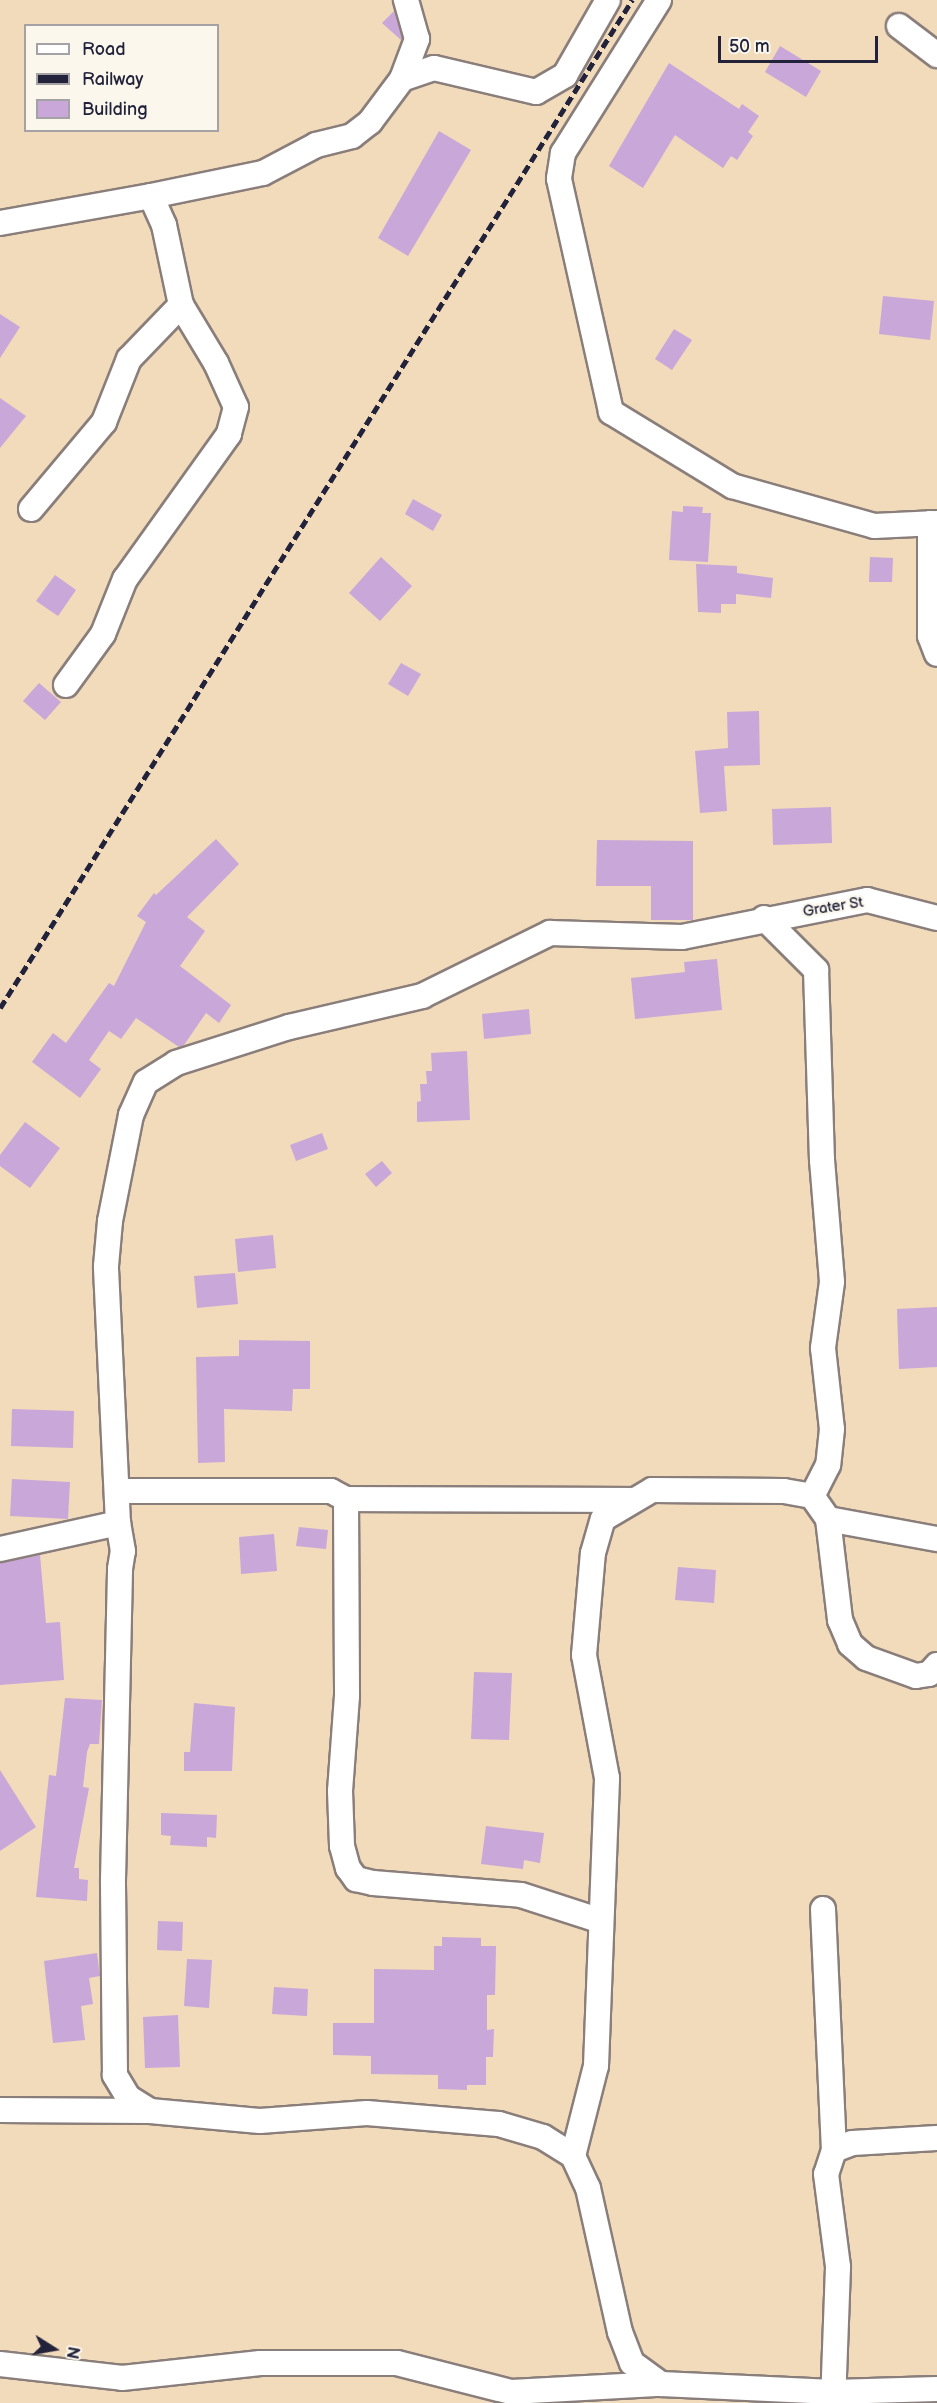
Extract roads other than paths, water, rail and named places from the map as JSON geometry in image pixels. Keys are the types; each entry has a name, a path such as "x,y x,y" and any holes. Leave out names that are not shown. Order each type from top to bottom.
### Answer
{"street":[{"path":"0,224 262,173 316,145 352,136 370,122 402,79 417,39 406,0"},
{"path":"402,79 434,68 536,92 565,75 608,0"},
{"path":"659,0 563,153 559,179 611,412 732,486 874,526 933,523 930,636 937,654"},
{"path":"899,26 937,55"},
{"path":"66,686 103,634 125,579 229,434 236,407 216,363 182,305 164,225 151,196"},
{"path":"31,509 104,422 129,359 182,305"},
{"name":"Grater St","path":"150,2111 128,2097 115,2075 113,1880 120,1569 123,1551 118,1524 106,1266 110,1221 131,1115 146,1082 176,1063 289,1028 422,996 550,933 682,937 764,918 867,900 937,918"},
{"path":"764,918 816,970 822,1160 832,1282 823,1348 832,1429 828,1465 812,1496"},
{"path":"573,2156 596,2066 607,1778 584,1655 593,1553 603,1519 630,1500 652,1490 784,1491 812,1496 828,1519 840,1620 850,1644 866,1658 916,1676 929,1674 937,1665"},
{"path":"118,1491 331,1491 346,1499 630,1500"},
{"path":"346,1499 347,1696 340,1791 342,1846 348,1868 356,1879 373,1883 512,1894 601,1921"},
{"path":"828,1519 937,1539"},
{"path":"0,1549 118,1524"},
{"path":"823,1909 834,2150 826,2174 838,2267 833,2398"},
{"path":"0,2110 150,2111 260,2121 367,2113 499,2124 543,2137 573,2156 588,2188 624,2342 632,2363 661,2384"},
{"path":"834,2150 852,2143 937,2138"},
{"path":"0,2364 122,2378 260,2363 397,2363 511,2392 661,2384 833,2398 937,2389"}],"railway":[{"path":"0,1008 632,0"}]}
